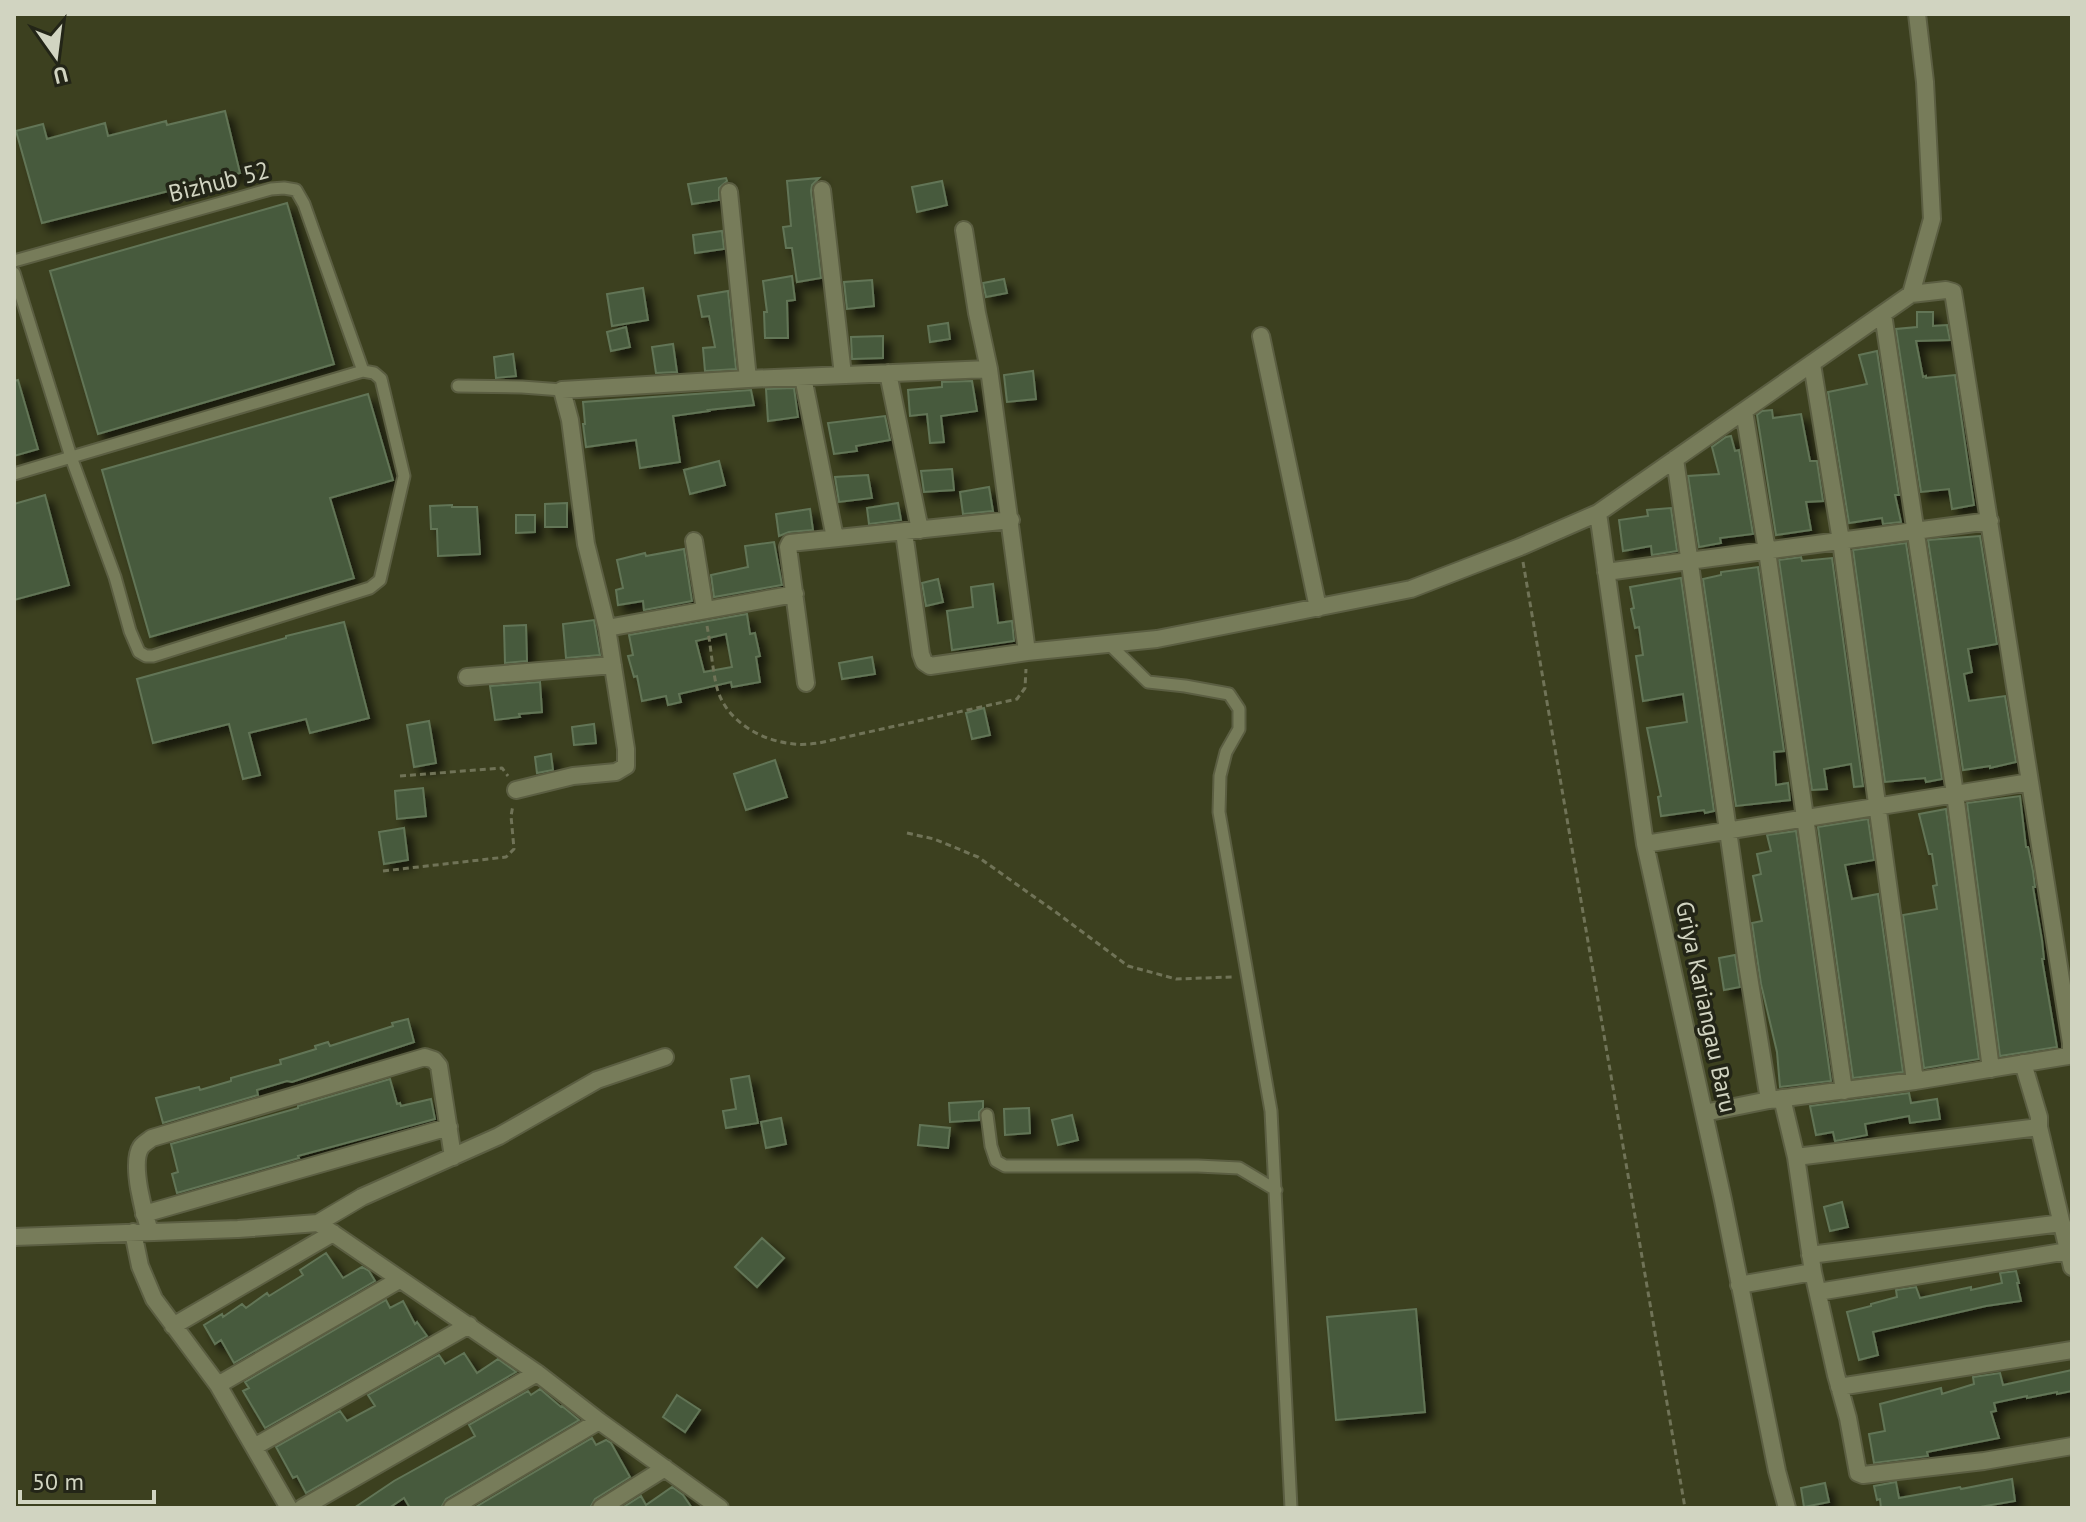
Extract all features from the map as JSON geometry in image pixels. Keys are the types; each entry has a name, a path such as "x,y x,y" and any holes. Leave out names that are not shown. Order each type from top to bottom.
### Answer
{"street":[{"path":"1911,294 1932,219 1925,82 1917,14"},
{"path":"822,190 843,375"},
{"path":"729,192 748,379"},
{"path":"964,230 989,369 1027,652"},
{"path":"888,373 912,531 924,662 930,666 1027,652 1157,639 1411,589 1598,513 1911,294 1953,292 2071,1053 1991,1069 1775,1099 1704,1113"},
{"path":"1883,314 1955,794 1991,1069"},
{"path":"1261,336 1318,608"},
{"path":"1812,364 1841,541 1915,1081"},
{"path":"516,790 573,776 616,772 626,766 607,628 586,544 570,420 562,390 989,369"},
{"path":"803,377 835,538"},
{"path":"1744,411 1844,1091"},
{"path":"1675,459 1747,964 1775,1099 1796,1157 1812,1263 1858,1473 1863,1475 1984,1461 2072,1446"},
{"name":"Griya Kariangau Baru","path":"1598,513 1645,844 1787,1508"},
{"path":"806,683 788,547 795,541 1011,520"},
{"path":"1606,572 1990,521"},
{"path":"694,541 705,610"},
{"path":"607,628 795,594"},
{"path":"467,677 613,665"},
{"path":"1645,844 2030,782"},
{"path":"289,1508 218,1385 154,1299 140,1266 144,1214 137,1160 141,1147 152,1138 425,1057 439,1066 453,1157"},
{"path":"14,1237 318,1223 362,1197 499,1136 597,1080 665,1057"},
{"path":"1818,1292 2070,1259 2039,1117 2023,1063"},
{"path":"144,1214 449,1127"},
{"path":"1796,1157 2039,1127"},
{"path":"318,1223 537,1373 720,1508"},
{"path":"1739,1285 1812,1263 2062,1223"},
{"path":"173,1326 333,1233"},
{"path":"218,1385 399,1280"},
{"path":"254,1447 469,1325"},
{"path":"1839,1387 2072,1350"},
{"path":"302,1508 537,1373"},
{"path":"452,1508 599,1421"},
{"path":"601,1508 665,1468"}],"lane":[{"name":"Bizhub 52","path":"14,261 271,189 296,190 304,204 363,371"},
{"path":"14,273 71,457 115,577 130,631 139,652 146,656 370,588 380,580 404,476 381,379 374,373 363,371 71,457 14,474"},
{"path":"458,386 562,390"},
{"path":"1109,644 1148,682 1229,694 1239,709 1239,729 1226,752 1220,776 1219,812 1271,1111 1291,1508"},
{"path":"987,1115 996,1161 1005,1166 1239,1168 1276,1190"}],"path":[{"path":"1520,547 1685,1508"},
{"path":"705,610 717,689 727,710 763,737 794,744 819,743 1017,699 1025,688 1027,652"},
{"path":"383,871 506,857 514,849 511,816 516,790 502,768 400,776"},
{"path":"907,833 934,839 978,857 1128,966 1176,979 1247,976"}],"building":[{"path":"225,111 240,173 42,223 16,131 43,124 47,139 105,123 108,136 166,121 167,125"},
{"path":"726,178 727,181 719,188 719,200 692,204 688,184"},
{"path":"819,178 811,191 821,278 797,282 792,248 786,248 783,227 791,226 787,181"},
{"path":"942,181 947,205 917,212 912,187"},
{"path":"287,203 334,364 98,434 50,271"},
{"path":"722,231 724,249 695,253 693,235"},
{"path":"792,276 795,300 787,301 788,338 765,338 764,312 767,312 763,281"},
{"path":"1004,279 1007,293 986,297 983,283"},
{"path":"872,280 874,306 847,309 844,282"},
{"path":"643,288 648,320 612,326 607,294"},
{"path":"728,291 736,369 705,371 703,348 715,347 709,316 702,317 698,296"},
{"path":"1917,312 1933,312 1933,326 1947,325 1950,340 1916,341 1923,377 1955,375 1974,505 1952,509 1949,489 1921,492 1896,329 1917,327"},
{"path":"948,323 950,339 930,342 928,326"},
{"path":"626,327 630,347 611,351 607,332"},
{"path":"883,336 883,358 852,359 851,337"},
{"path":"673,344 677,372 656,373 652,347"},
{"path":"1877,351 1901,522 1883,524 1882,518 1849,523 1828,392 1867,384 1859,355"},
{"path":"513,354 516,376 496,378 494,357"},
{"path":"1033,371 1036,399 1007,402 1004,375"},
{"path":"18,380 38,449 14,456 14,381"},
{"path":"972,381 977,411 941,416 944,442 930,443 927,414 910,416 908,390 942,387 942,382"},
{"path":"794,388 798,417 768,421 766,389"},
{"path":"751,390 754,405 673,416 680,462 640,468 636,440 586,447 583,402"},
{"path":"368,394 393,480 330,498 354,578 150,637 102,470"},
{"path":"1772,410 1773,418 1801,414 1810,461 1817,461 1823,501 1806,502 1811,530 1776,535 1757,415"},
{"path":"885,416 890,440 856,446 857,451 834,454 828,423"},
{"path":"1731,436 1735,451 1739,450 1753,534 1720,538 1721,543 1699,547 1688,476 1719,474 1712,447"},
{"path":"719,461 725,485 690,494 684,470"},
{"path":"952,469 954,490 924,492 921,471"},
{"path":"868,475 872,498 839,502 835,477"},
{"path":"989,487 993,511 963,514 960,492"},
{"path":"45,495 69,585 14,600 14,504"},
{"path":"567,503 567,527 545,527 545,504"},
{"path":"898,503 901,520 869,524 867,508"},
{"path":"430,506 477,507 480,554 438,556 437,529 431,529"},
{"path":"1671,508 1677,551 1652,555 1651,546 1623,551 1619,520 1648,516 1647,510"},
{"path":"810,509 813,530 779,536 776,514"},
{"path":"516,515 535,515 535,532 516,533"},
{"path":"1980,536 1997,644 1968,649 1972,672 1964,674 1969,701 2005,696 2016,762 1963,770 1928,540"},
{"path":"774,542 782,585 714,597 711,575 748,567 745,546"},
{"path":"1906,543 1942,779 1885,782 1853,550"},
{"path":"684,549 692,601 644,610 643,601 618,605 616,590 623,588 617,560"},
{"path":"1801,557 1802,561 1832,558 1863,786 1854,787 1851,764 1824,769 1827,789 1812,790 1779,560"},
{"path":"1758,567 1784,751 1774,752 1776,785 1788,783 1790,800 1736,806 1703,579 1721,575 1721,572"},
{"path":"1681,578 1714,811 1661,816 1658,797 1661,796 1647,728 1687,722 1683,694 1643,701 1636,656 1643,655 1639,627 1635,628 1631,609 1634,608 1630,587"},
{"path":"938,579 943,602 926,606 922,583"},
{"path":"993,584 998,623 1012,621 1014,641 952,650 947,611 973,607 971,587"},
{"path":"747,614 750,634 755,633 760,656 756,657 760,682 732,687 731,682 679,694 681,702 668,705 666,696 642,701 637,676 634,677 628,656 633,655 629,635","holes":["726,634 732,667 704,672 696,641"]},
{"path":"594,620 600,655 566,658 563,624"},
{"path":"344,622 369,718 310,733 306,719 249,733 260,775 243,779 229,724 153,743 137,679"},
{"path":"526,625 527,661 505,663 504,626"},
{"path":"872,657 875,674 842,679 839,663"},
{"path":"540,682 542,712 495,720 490,686"},
{"path":"984,708 990,735 972,739 966,713"},
{"path":"429,721 436,763 414,767 407,725"},
{"path":"594,724 596,743 574,745 572,727"},
{"path":"551,754 553,770 537,773 535,757"},
{"path":"775,760 787,797 746,810 734,774"},
{"path":"423,788 426,816 397,819 395,791"},
{"path":"2020,796 2057,1047 2000,1056 1967,803"},
{"path":"1946,809 1979,1059 1924,1068 1903,915 1937,909 1932,854 1929,854 1919,814"},
{"path":"1868,819 1874,860 1845,865 1852,899 1878,894 1903,1072 1853,1078 1818,827"},
{"path":"404,828 408,860 384,864 379,832"},
{"path":"1796,831 1831,1081 1780,1087 1777,1052 1761,984 1752,923 1762,921 1753,876 1761,874 1757,854 1771,851 1767,835"},
{"path":"1735,955 1740,987 1724,990 1719,958"},
{"path":"408,1019 414,1042 292,1082 257,1090 258,1095 163,1123 156,1098 231,1081 231,1078 281,1064 280,1060 316,1049 315,1046 328,1042 330,1046"},
{"path":"749,1076 758,1123 726,1128 723,1111 736,1109 731,1079"},
{"path":"390,1079 397,1104 401,1106 431,1099 435,1119 177,1193 172,1174 178,1172 171,1144"},
{"path":"1909,1093 1911,1103 1937,1099 1940,1119 1910,1123 1909,1116 1865,1124 1867,1135 1835,1141 1833,1132 1816,1135 1810,1106"},
{"path":"983,1101 979,1120 950,1122 949,1103"},
{"path":"1029,1108 1030,1133 1005,1135 1004,1109"},
{"path":"1072,1115 1078,1140 1058,1145 1052,1120"},
{"path":"781,1118 786,1144 766,1148 761,1122"},
{"path":"920,1125 950,1128 948,1148 918,1145"},
{"path":"1842,1202 1848,1227 1830,1231 1824,1207"},
{"path":"762,1238 784,1258 757,1287 735,1267"},
{"path":"326,1253 343,1278 362,1267 369,1271 375,1281 234,1363 221,1340 215,1344 204,1325 242,1304 246,1308 267,1293 269,1296 303,1275 300,1270"},
{"path":"2016,1271 2021,1301 1873,1332 1878,1355 1859,1360 1847,1312 1897,1297 1896,1290 1916,1287 1920,1298 1971,1287 1971,1290 2002,1283 2000,1273"},
{"path":"386,1300 390,1308 403,1301 415,1324 417,1322 427,1336 265,1428 243,1391 249,1388 245,1382"},
{"path":"1416,1309 1425,1412 1336,1420 1327,1317"},
{"path":"464,1353 477,1373 498,1359 516,1372 306,1493 297,1476 293,1478 276,1447 340,1411 347,1421 375,1406 368,1395 439,1355 445,1364"},
{"path":"2072,1370 2072,1391 1994,1403 1996,1411 1991,1412 1999,1438 1927,1452 1928,1456 1874,1463 1869,1434 1885,1431 1880,1404 1941,1388 1942,1394 1974,1384 1973,1377 2000,1373 2003,1385"},
{"path":"540,1389 579,1420 446,1499 441,1508 410,1508 404,1498 389,1508 354,1508 394,1481 475,1436 469,1425 528,1391 531,1395"},
{"path":"677,1395 700,1410 685,1432 663,1417"},
{"path":"592,1438 596,1445 606,1440 611,1443 630,1477 595,1499 590,1508 474,1508"},
{"path":"2012,1479 2015,1501 1974,1508 1881,1508 1874,1486 1896,1482 1899,1498"},
{"path":"1825,1483 1829,1502 1804,1507 1801,1488"},
{"path":"672,1487 683,1495 692,1508 622,1508 641,1496 646,1505"}]}
